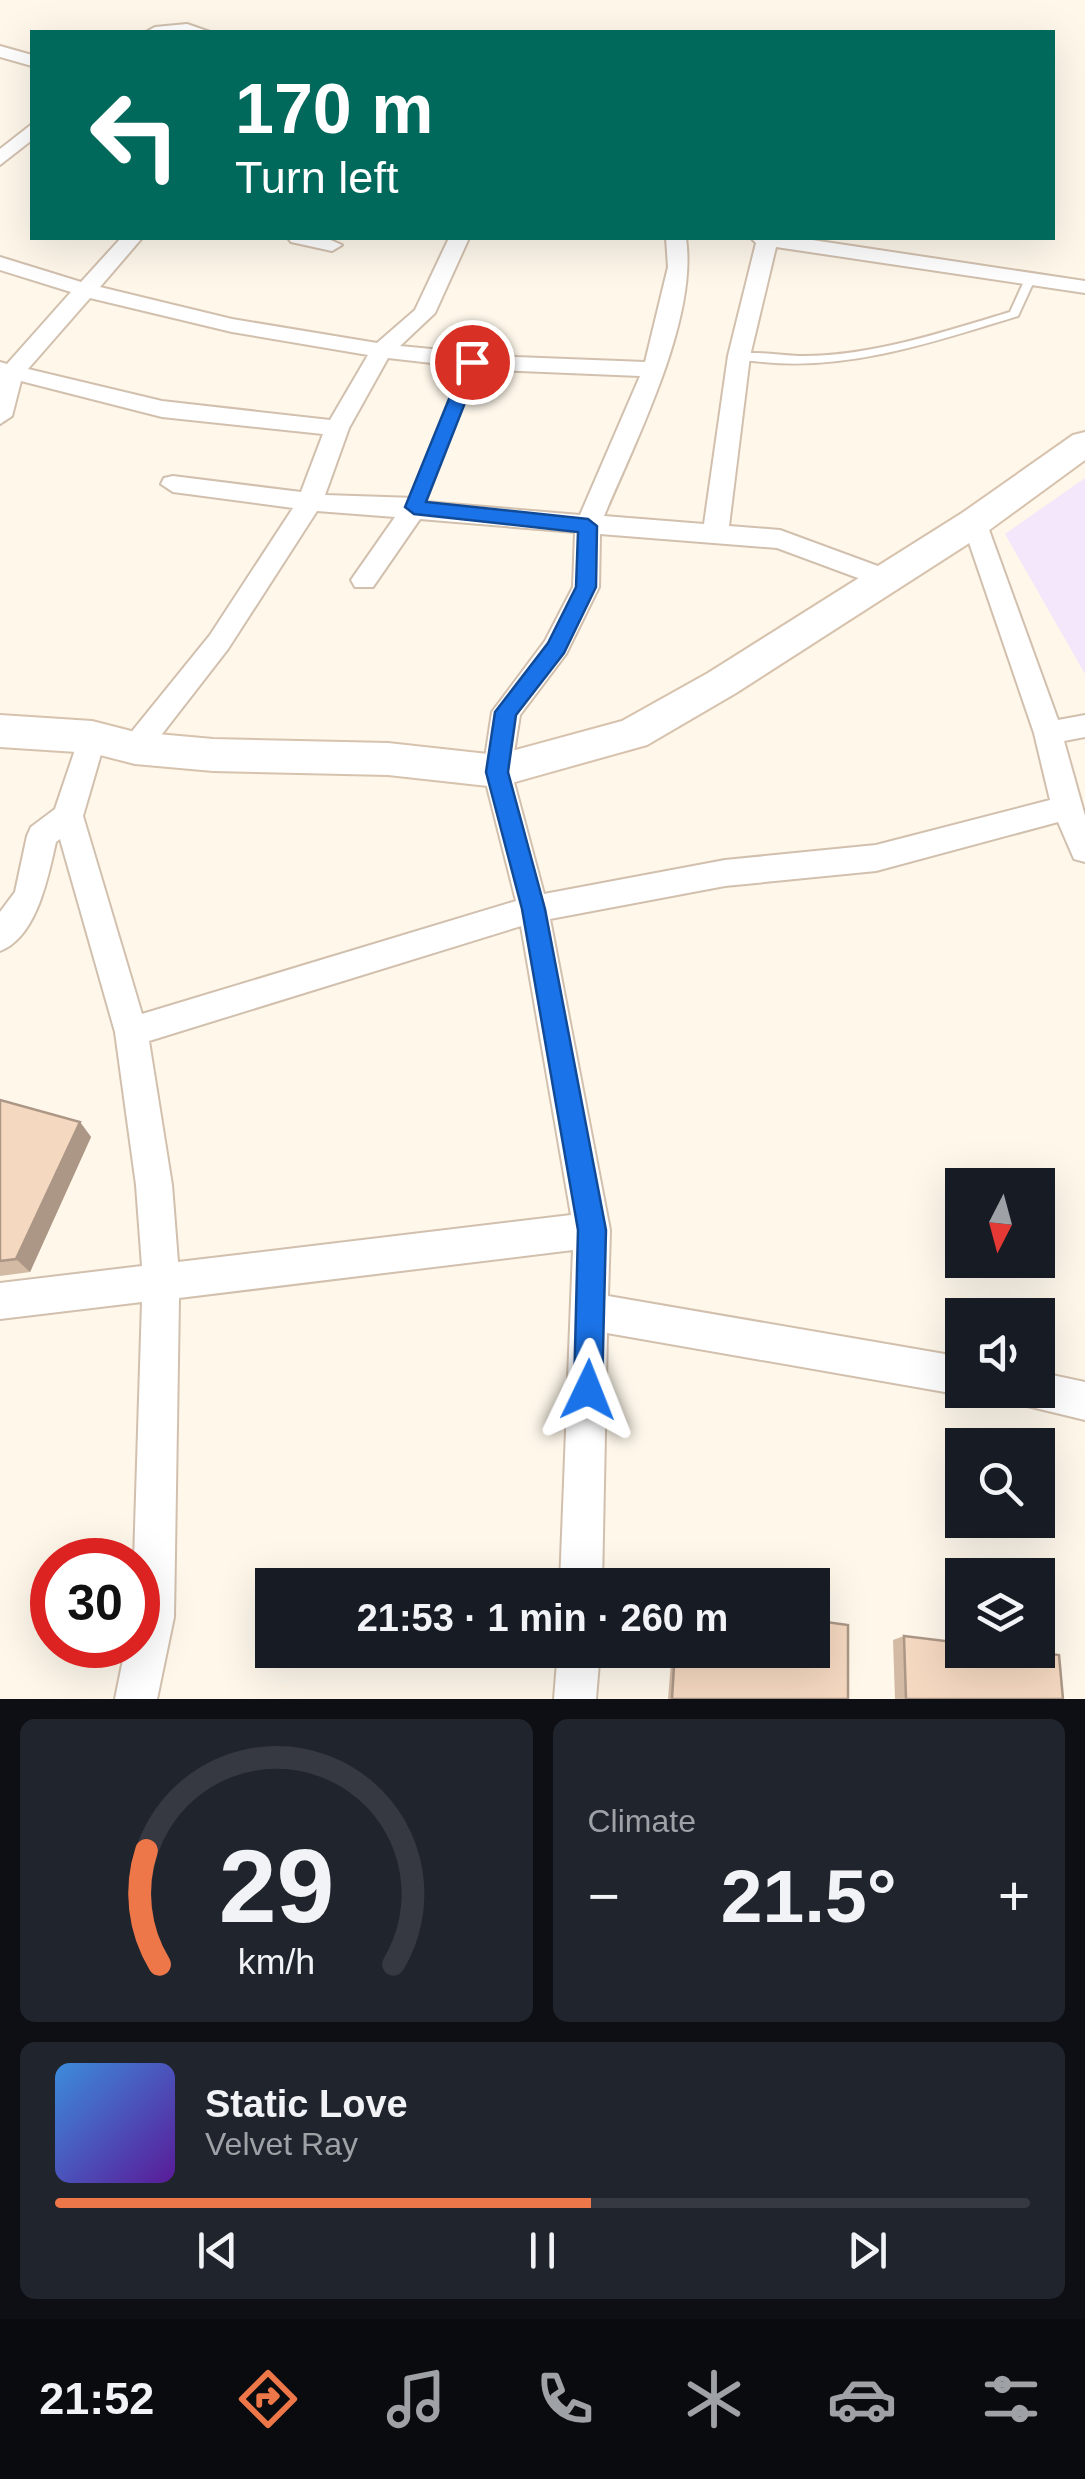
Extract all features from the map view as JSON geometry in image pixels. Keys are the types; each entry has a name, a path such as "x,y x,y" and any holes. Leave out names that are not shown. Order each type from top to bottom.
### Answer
{"street":[{"path":"0,51 30,60"},
{"path":"3,153 30,132"},
{"path":"3,153 30,159"},
{"path":"0,416 6,370 130,240"},
{"path":"306,240 332,246"},
{"path":"135,748 219,642 310,502 337,428 382,350 424,313 458,240"},
{"path":"582,1568 592,1230 533,909 497,772 506,712 556,648 586,587 588,526 654,369 679,267 676,240"},
{"path":"715,534 739,356 765,240"},
{"path":"779,240 1085,287"},
{"path":"0,263 81,291 382,350 472,362 654,369"},
{"path":"6,370 162,409 337,428"},
{"path":"0,731 92,738 135,748 213,755 388,759 497,772 633,734 975,522 1085,443"},
{"path":"173,484 310,502 414,507 588,526 780,539 885,579"},
{"path":"364,580 414,507"},
{"path":"975,522 1048,733 1067,808 1085,850"},
{"path":"1048,733 1085,726"},
{"path":"92,738 68,816 132,1032 154,1185 161,1282 153,1617 136,1699"},
{"path":"132,1032 533,909 726,873 876,858 1067,808"},
{"path":"0,937 29,896 42,836 68,816"},
{"path":"0,1301 592,1230"},
{"path":"591,1312 945,1373"},
{"path":"1055,1395 1085,1402"},
{"path":"576,1699 578,1668"}],"lane":[{"path":"739,356 784,363 841,359 922,343 1014,314 1030,279"},
{"path":"414,507 472,362"}],"shaded area":[{"path":"1085,478 1085,674 1005,534"}],"building":[{"path":"0,1100 80,1122 16,1259 0,1261"},
{"path":"830,1622 848,1625 848,1699 672,1699 674,1668 830,1668"},
{"path":"904,1636 945,1641 945,1668 1055,1668 1055,1655 1059,1655 1063,1699 906,1699"}],"route":[{"path":"472,362 414,507 588,526 586,587 556,648 506,712 497,772 533,909 592,1230 588,1390"}]}
